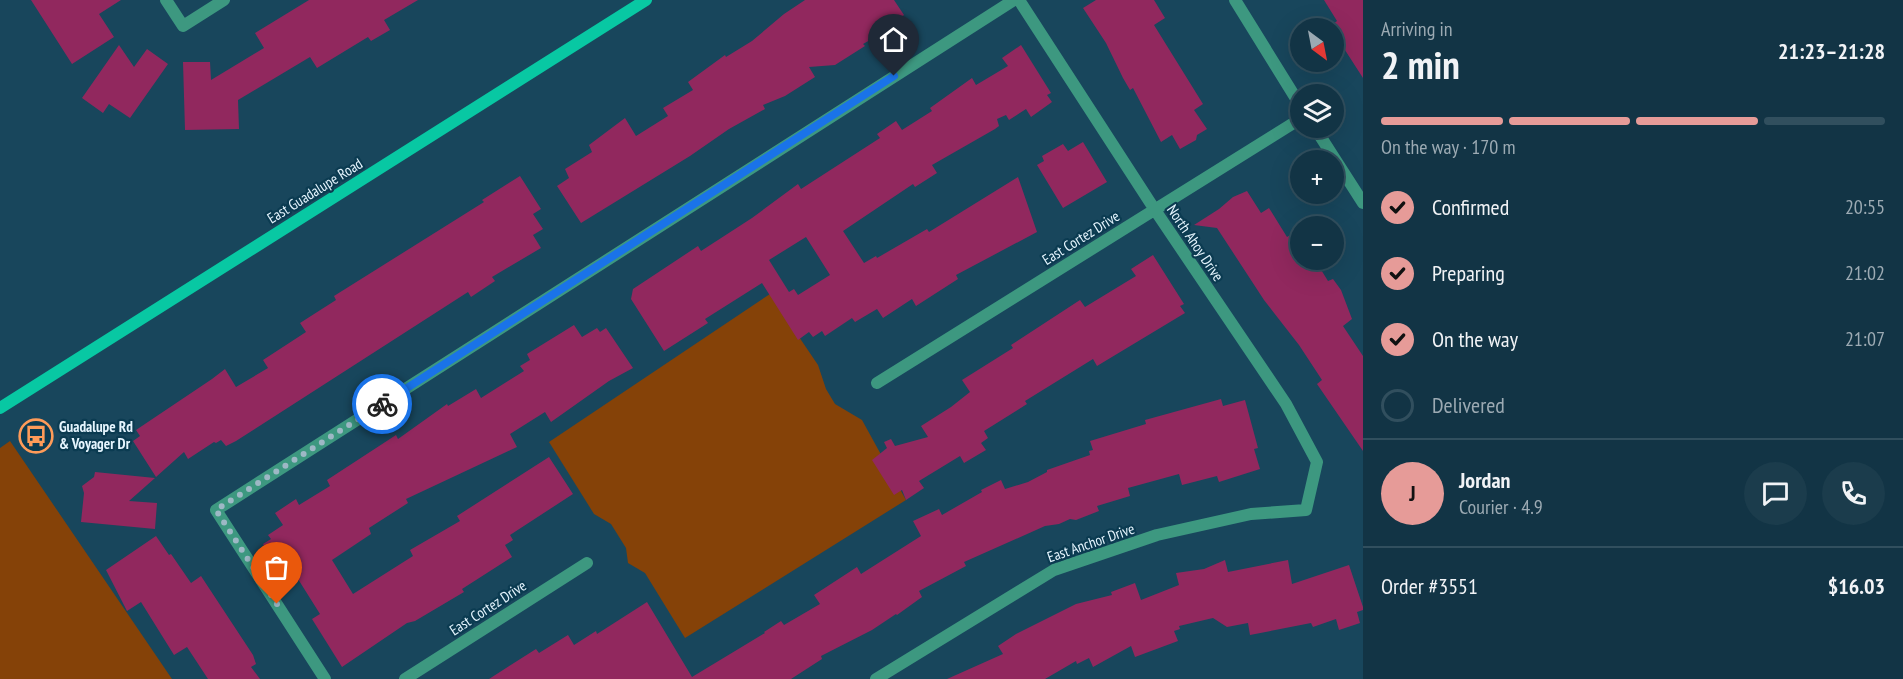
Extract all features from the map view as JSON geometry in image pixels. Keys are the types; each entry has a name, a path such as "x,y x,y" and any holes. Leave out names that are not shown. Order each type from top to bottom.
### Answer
{"main road":[{"name":"East Guadalupe Road","path":"0,408 646,0"}],"street":[{"path":"166,0 183,26 224,0"},
{"path":"326,679 216,510 1014,0"},
{"name":"North Ahoy Drive","path":"1019,0 1155,210 1286,404 1317,462 1306,510"},
{"path":"1235,0 1290,89"},
{"name":"East Cortez Drive","path":"877,383 1290,124"},
{"path":"1321,138 1363,203"},
{"name":"East Anchor Drive","path":"876,679 1054,570 1168,533 1251,514 1306,510"},
{"name":"East Cortez Drive","path":"405,679 587,563"}],"shaded area":[{"path":"770,294 818,365 826,389 835,404 862,420 906,500 685,638 645,573 628,563 626,548 611,524 594,514 549,442"},
{"path":"10,441 172,679 0,679 0,448"}],"building":[{"path":"31,0 121,0 99,14 114,37 72,64"},
{"path":"309,0 418,0 384,20 390,30 371,41 368,37 317,68 310,57 238,100 239,129 185,130 183,62 210,62 211,80 264,48 255,33"},
{"path":"805,0 894,0 904,15 898,20 900,23 863,44 865,46 835,65 809,67 815,77 785,96 763,105 765,109 729,129 690,156 581,223 557,186 569,178 565,169 592,152 589,145 625,118 636,136 668,116 663,108 693,90 688,82 725,55 726,57 752,41"},
{"path":"1096,0 1154,0 1165,18 1154,25 1203,104 1194,110 1207,129 1197,135 1196,140 1180,149 1172,135 1161,142 1133,88 1130,90 1106,43 1083,8"},
{"path":"1324,0 1363,0 1363,78 1344,49 1344,18 1335,18"},
{"path":"119,45 134,67 147,49 168,64 130,118 109,104 103,113 82,98"},
{"path":"1021,45 1051,93 1047,95 1052,102 1031,117 1026,109 1009,120 1006,115 997,119 999,126 995,129 932,165 937,173 915,187 913,184 843,231 864,263 927,229 929,232 1018,177 1037,232 956,275 958,279 916,306 912,299 883,318 877,309 855,322 852,318 825,336 822,331 813,337 809,332 798,340 762,283 705,319 708,323 664,351 631,299 633,289 698,246 701,251 752,218 798,184 801,189 880,138 877,134 896,121 902,130 932,111 930,108 972,78 976,85 1008,66 1002,58","holes":["806,237 830,275 798,295 794,289 789,292 769,260"]},
{"path":"1083,142 1107,182 1063,208 1037,165 1044,161 1042,156 1063,144 1068,151"},
{"path":"520,176 541,209 533,214 543,229 533,235 541,248 492,277 495,281 471,297 468,292 236,441 226,446 221,440 214,442 188,459 184,452 156,477 133,441 140,436 136,430 225,369 236,387 268,368 263,360 306,332 300,323 336,300 334,296 484,202 482,200"},
{"path":"1247,191 1261,213 1269,208 1287,237 1290,235 1290,270 1321,270 1328,281 1333,279 1341,290 1352,319 1343,326 1363,356 1363,451 1317,384 1322,380 1299,345 1264,300 1217,228 1194,225 1233,197"},
{"path":"1153,255 1184,304 1180,306 1185,313 1097,366 1093,359 1025,401 1027,404 984,431 988,438 981,443 986,450 964,463 960,456 919,481 924,488 906,500 902,490 894,495 872,460 887,448 884,442 891,439 895,446 928,437 921,426 970,392 962,380 1013,348 1011,345 1080,300 1085,307 1136,276 1131,269"},
{"path":"574,325 582,337 597,328 600,332 606,328 633,368 609,381 551,422 545,412 510,434 517,447 406,499 408,503 369,528 371,534 332,560 353,594 413,556 410,550 460,521 457,516 549,457 573,494 510,535 513,540 505,545 512,557 462,589 464,592 415,621 407,623 342,667 312,619 320,614 298,579 289,584 263,544 271,539 268,535 283,525 275,513 296,499 299,505 330,486 327,480 396,435 398,439 447,404 448,406 476,389 481,398 524,371 520,366 530,360 527,354"},
{"path":"1221,399 1223,406 1245,400 1258,448 1254,449 1260,469 1219,482 1217,476 1182,485 1179,474 1128,488 1130,496 1097,506 1099,511 1076,520 1070,519 1059,524 1045,526 964,562 966,566 919,591 922,597 897,615 821,656 822,659 791,679 489,679 536,649 539,653 568,635 574,645 596,631 597,634 647,602 692,677 781,621 784,625 820,604 814,595 857,567 861,574 921,536 913,521 939,509 942,515 1001,480 1005,489 1028,482 1047,470 1090,455 1089,451 1093,450 1090,441 1146,424 1145,420"},
{"path":"95,472 155,478 129,501 157,503 155,529 81,522 84,493 82,486 94,477"},
{"path":"156,536 191,583 201,576 253,655 256,664 251,667 260,679 208,679 187,647 174,655 141,602 127,611 106,570"},
{"path":"1225,560 1228,572 1288,560 1292,584 1349,565 1363,607 1363,610 1357,612 1360,623 1339,630 1336,619 1313,627 1311,623 1250,635 1248,623 1227,627 1213,618 1179,626 1180,629 1174,631 1178,641 1135,657 1131,646 1093,667 1089,658 1077,664 1076,661 1045,679 947,679 1003,654 998,646 1016,634 1076,604 1112,595 1111,592 1135,583 1141,600 1179,585 1176,573 1204,569"}],"way so far":[{"path":"277,604 216,510 382,404"}],"place":[{"name":"Guadalupe Rd & Voyager Dr","path":"36,436"}],"route":[{"path":"382,404 894,76"}]}
